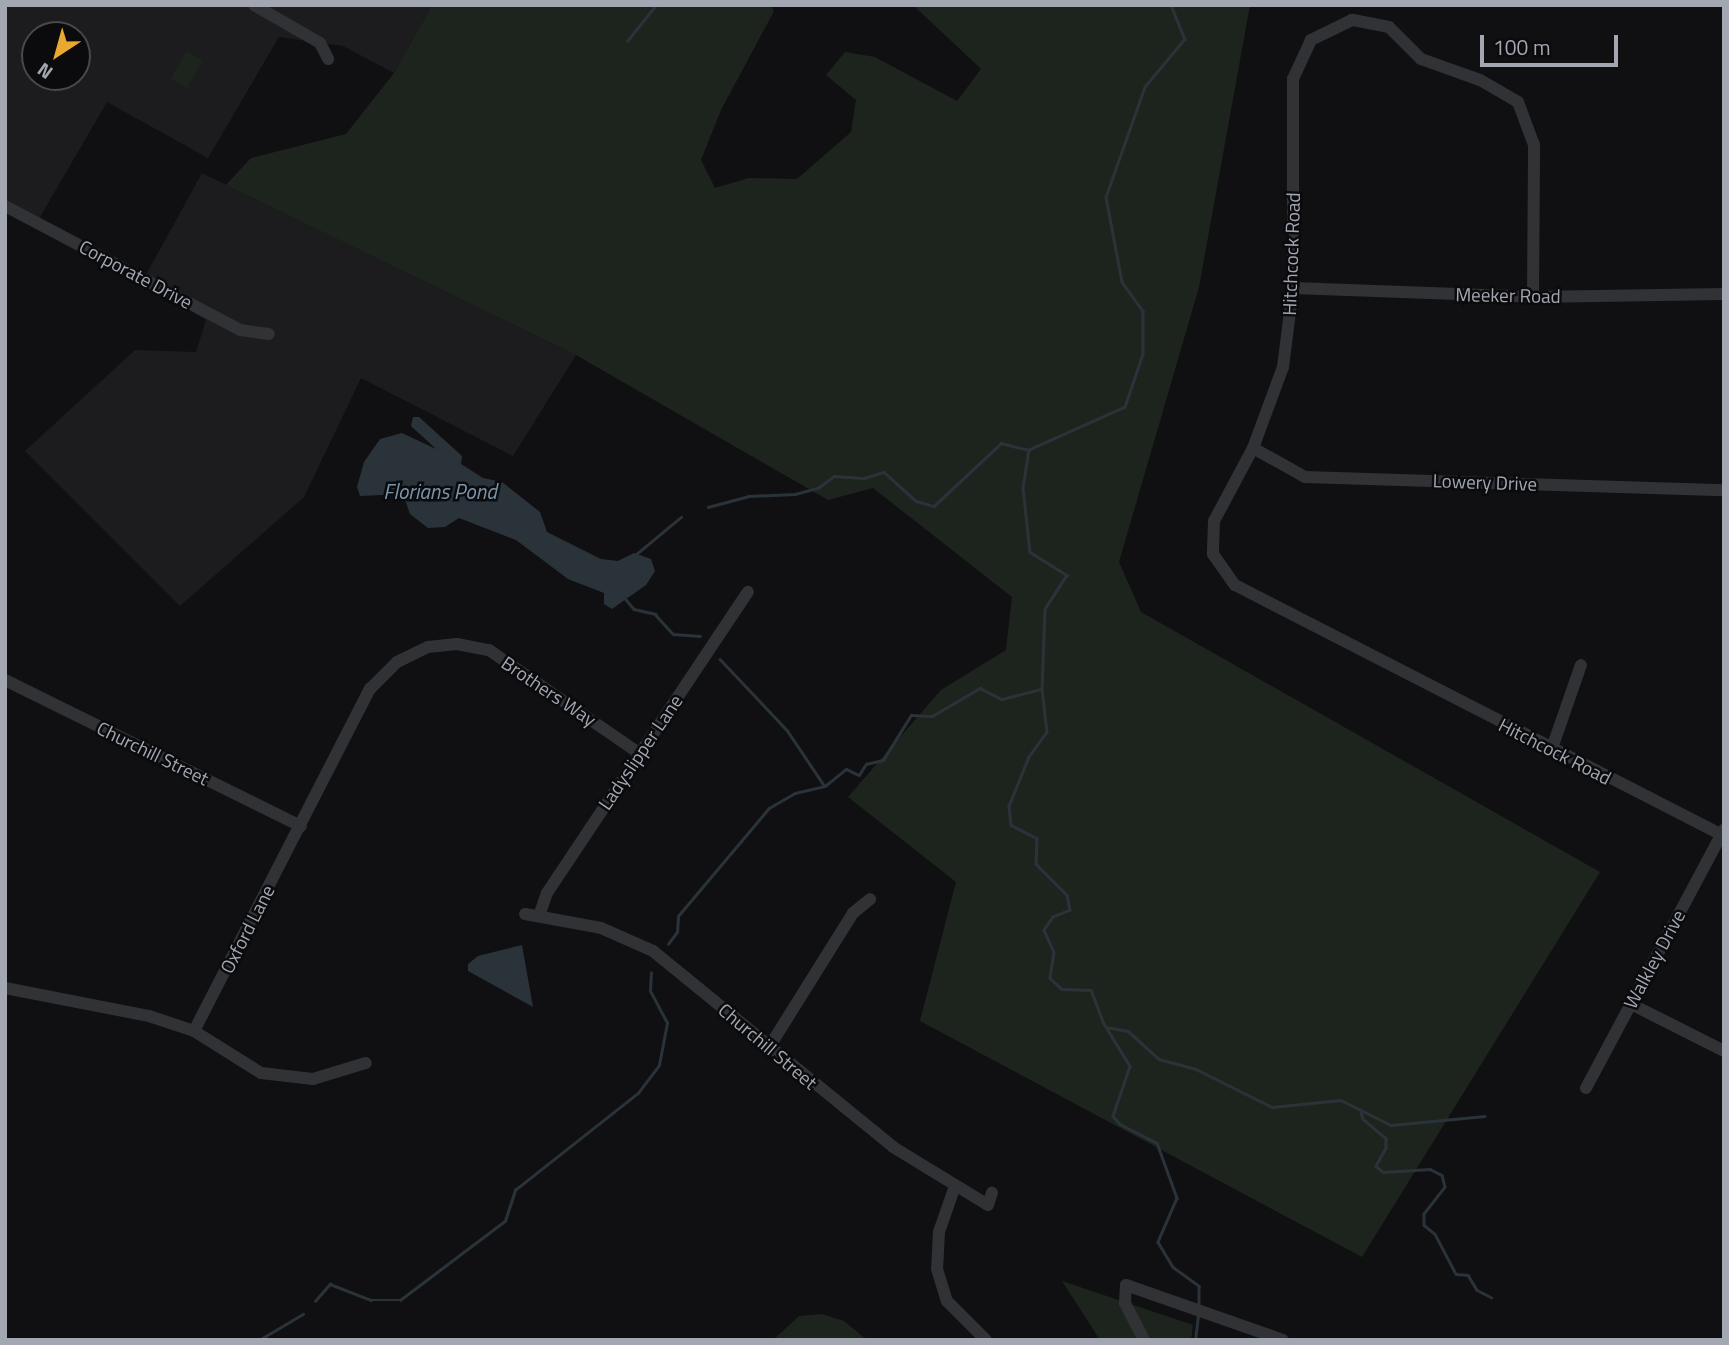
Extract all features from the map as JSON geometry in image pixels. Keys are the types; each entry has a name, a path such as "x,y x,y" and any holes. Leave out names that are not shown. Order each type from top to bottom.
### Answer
{"street":[{"path":"254,5 320,43 328,59"},
{"name":"Hitchcock Road","path":"1533,297 1534,145 1517,102 1480,80 1421,59 1388,27 1352,20 1311,40 1293,79 1293,288 1283,366 1253,448 1214,521 1213,554 1235,585 1551,751 1723,833"},
{"name":"Corporate Drive","path":"5,205 240,330 269,334"},
{"name":"Meeker Road","path":"1293,288 1533,297 1724,294"},
{"name":"Lowery Drive","path":"1253,448 1305,477 1724,490"},
{"name":"Ladyslipper Lane","path":"539,916 547,892 748,592"},
{"name":"Brothers Way","path":"301,826 370,689 397,662 428,647 457,644 489,650 639,752"},
{"path":"1551,751 1581,665"},
{"name":"Churchill Street","path":"5,680 301,826"},
{"name":"Oxford Lane","path":"194,1031 301,826"},
{"name":"Walkley Drive","path":"1586,1088 1723,833"},
{"path":"768,1049 853,913 870,900"},
{"name":"Churchill Street","path":"525,914 601,928 653,951 768,1049 893,1147 988,1205 992,1193"},
{"path":"5,988 149,1016 194,1031 261,1073 313,1079 366,1062"},
{"path":"1631,1004 1724,1051"},
{"path":"955,1186 939,1232 937,1269 947,1301 986,1340"},
{"path":"1144,1340 1125,1303 1126,1285 1283,1340"}],"shaded area":[{"path":"5,5 432,5 394,73 343,46 279,37 208,158 107,102 39,219 5,201"},
{"path":"432,5 771,5 774,11 721,110 701,160 715,188 749,178 797,179 851,132 856,100 826,75 845,52 875,57 957,101 981,69 913,5 1250,5 1199,287 1119,562 1141,612 1600,872 1362,1257 920,1021 956,882 848,797 941,690 1006,650 1012,597 873,488 828,500 576,355 226,185 251,158 346,134 394,73"},
{"path":"186,51 203,60 188,88 171,79"},
{"path":"202,173 576,355 513,456 361,378 304,497 180,606 25,451 135,350 196,352 206,320 142,282"},
{"path":"1062,1281 1193,1325 1191,1340 1100,1340"},
{"path":"822,1314 844,1321 867,1340 773,1340 799,1316"}],"water":[{"name":"Florians Pond","path":"413,417 419,417 462,456 461,464 483,478 502,482 540,512 547,532 601,559 618,561 634,553 651,559 655,571 646,585 612,609 604,604 604,593 568,579 516,540 459,518 445,527 428,528 410,514 403,494 360,496 357,487 364,462 380,439 402,433 436,449 411,426"},
{"path":"522,945 533,1007 468,971 468,964 478,956"}],"waterway":[{"path":"627,41 656,5"},
{"path":"1171,5 1185,39 1145,87 1106,197 1122,282 1143,311 1143,354 1125,407 1029,450 1023,488 1030,552 1067,575 1045,609 1042,689 1047,732 1029,757 1009,806 1011,825 1037,838 1036,864 1067,895 1070,910 1053,917 1044,930 1054,952 1050,978 1062,989 1091,990 1103,1022 1130,1066 1113,1116 1120,1124 1157,1143 1177,1198 1158,1242 1173,1267 1199,1286 1199,1306"},
{"path":"708,507 749,496 795,494 818,488 834,476 864,478 884,472 916,501 934,506 1001,443 1029,450"},
{"path":"634,556 681,517"},
{"path":"623,596 634,609 655,614 673,634 700,636"},
{"path":"720,659 787,730 824,785"},
{"path":"668,944 677,932 678,916 769,808 795,793 825,786 846,769 859,775 866,764 883,760 911,715 932,716 980,688 1002,699 1041,689"},
{"path":"315,1301 330,1284 371,1300 400,1300 505,1221 515,1190 638,1093 659,1065 667,1023 650,991 651,973"},
{"path":"1106,1027 1128,1031 1159,1059 1196,1069 1272,1107 1341,1100 1391,1125 1485,1116"},
{"path":"1360,1109 1363,1119 1386,1138 1386,1148 1376,1166 1383,1172 1430,1169 1442,1175 1445,1187 1424,1214 1424,1225 1435,1234 1456,1274 1468,1275 1477,1290 1491,1297"},
{"path":"259,1340 303,1314"},
{"path":"1195,1340 1198,1316"}]}
